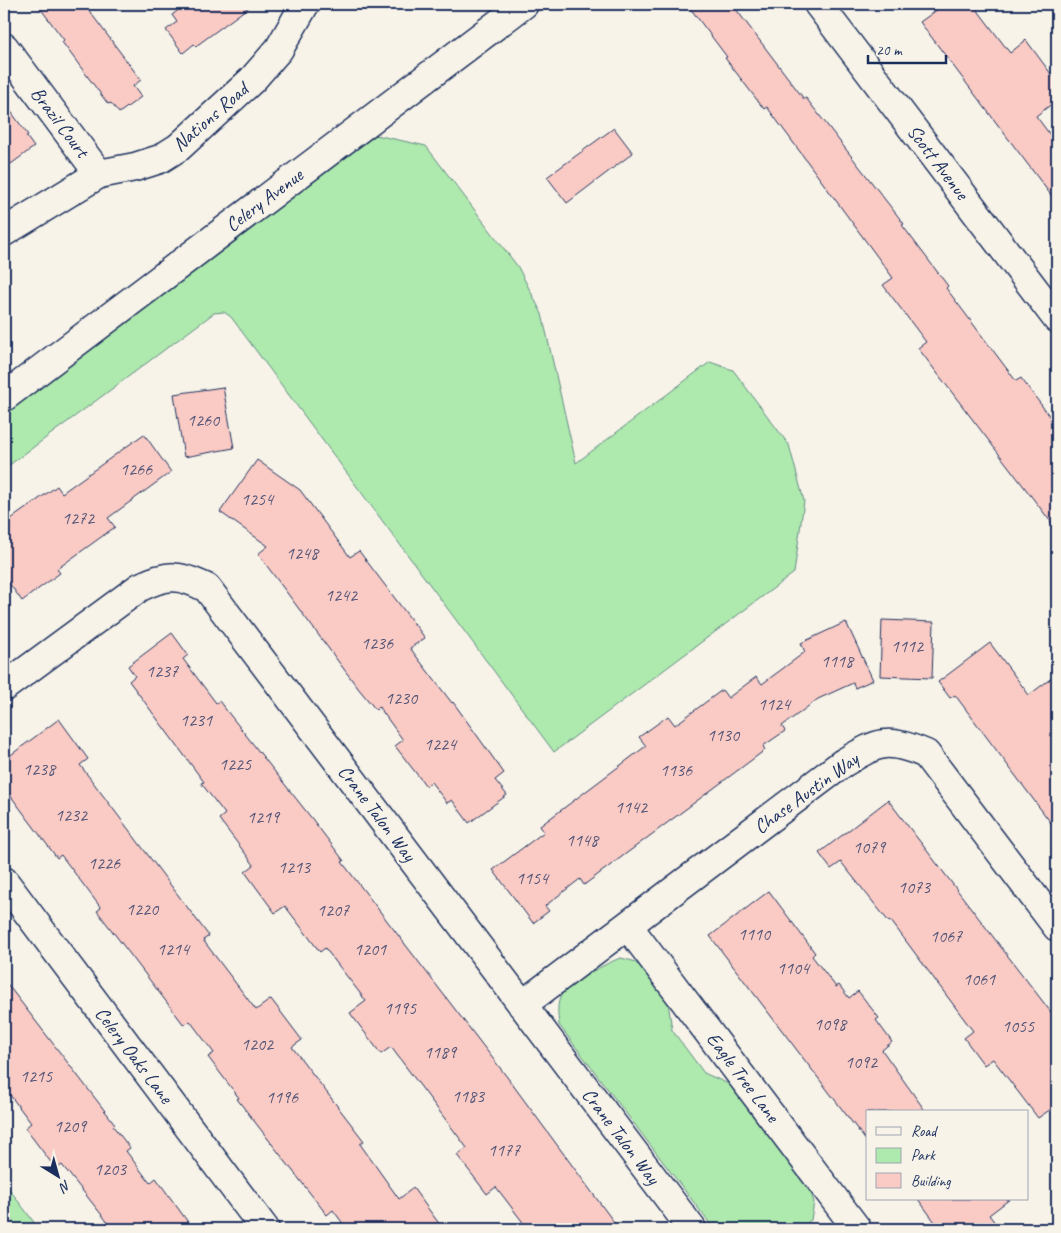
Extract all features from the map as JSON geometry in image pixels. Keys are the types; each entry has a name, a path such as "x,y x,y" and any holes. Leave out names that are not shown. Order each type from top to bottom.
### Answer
{"street":[{"name":"Nations Road","path":"4,232 99,174 135,167 160,158 179,147 252,80 279,49 305,4"},
{"name":"Celery Avenue","path":"4,397 524,4"},
{"name":"Scott Avenue","path":"818,4 1057,320"},
{"name":"Brazil Court","path":"4,47 99,174"},
{"name":"Crane Talon Way","path":"4,687 140,587 162,577 188,579 207,588 692,1229"},
{"name":"Chase Austin Way","path":"522,1005 843,764 874,745 901,744 926,754 1057,927"},
{"name":"Celery Oaks Lane","path":"4,881 265,1229"},
{"name":"Eagle Tree Lane","path":"628,926 845,1225"}],"green space":[{"path":"376,135 426,146 518,267 542,314 576,463 710,362 733,370 789,445 804,501 794,573 554,752 231,317 224,312 214,313 4,469 4,416"},
{"path":"621,958 633,961 641,967 668,1002 672,1030 704,1073 731,1085 811,1193 814,1202 811,1220 800,1229 714,1229 559,1025 558,1005 562,994 590,973"},
{"path":"4,1182 39,1229 18,1229 4,1211"}],"building":[{"path":"37,4 84,4 141,80 133,86 141,97 119,113 111,103 108,104 62,42 64,40"},
{"path":"186,4 253,4 196,46 194,44 183,53 166,30 177,22 172,15"},
{"path":"687,4 732,4 804,99 806,98 904,224 902,225 948,286 946,288 1016,381 1021,378 1057,426 1057,530 918,348 926,342 883,285 893,278 767,107 764,109 725,58 727,57"},
{"path":"945,4 973,4 1010,53 1026,40 1057,82 1057,100 1036,116 1057,144 1057,203 920,22"},
{"path":"4,102 28,135 26,136 34,147 11,164 4,154"},
{"path":"614,128 633,153 567,203 547,177"},
{"path":"223,387 234,448 184,457 174,394"},
{"path":"144,434 171,472 108,518 115,527 57,569 60,573 22,601 4,576 4,524 57,486 62,493"},
{"path":"257,460 300,490 350,557 359,551 425,638 410,648 453,702 504,773 495,780 507,795 469,823 452,800 447,803 431,782 426,786 395,746 403,740 379,707 376,710 358,688 258,554 268,546 220,512"},
{"path":"882,620 934,622 932,678 880,676"},
{"path":"846,622 873,680 855,688 853,683 818,699 782,726 785,731 763,746 765,750 584,885 580,879 545,906 549,911 533,923 493,870 544,832 540,826 646,746 639,737 668,716 675,725 722,690 728,698 756,677 762,684 805,652 801,643"},
{"path":"172,633 188,655 183,659 216,703 219,701 313,820 344,861 342,862 507,1077 619,1229 528,1229 496,1187 487,1194 457,1155 467,1148 391,1047 381,1054 350,1013 366,1001 325,948 320,952 285,906 275,913 245,872 254,865 219,819 225,814 201,783 204,782 129,681 135,676 128,666"},
{"path":"990,643 1029,695 1057,674 1057,831 955,695 950,698 938,682"},
{"path":"59,719 88,759 80,765 209,936 203,940 256,1010 271,999 302,1040 292,1047 364,1141 360,1144 399,1199 413,1188 443,1229 347,1229 333,1210 327,1215 237,1099 239,1098 208,1057 214,1053 190,1021 184,1025 97,911 101,908 61,855 57,858 4,787 4,760"},
{"path":"888,800 1057,1020 1057,1105 1038,1118 993,1059 984,1065 964,1038 973,1031 891,921 889,922 841,862 831,869 819,853"},
{"path":"769,891 815,953 812,956 836,987 839,985 849,998 858,991 879,1018 876,1020 892,1042 882,1050 925,1110 866,1110 866,1141 710,936"},
{"path":"4,980 115,1124 113,1126 130,1148 126,1151 150,1183 156,1178 193,1229 113,1229 62,1165 56,1169 25,1128 31,1123 4,1087"},
{"path":"919,1200 1009,1200 989,1215 1000,1229 940,1229"}]}
